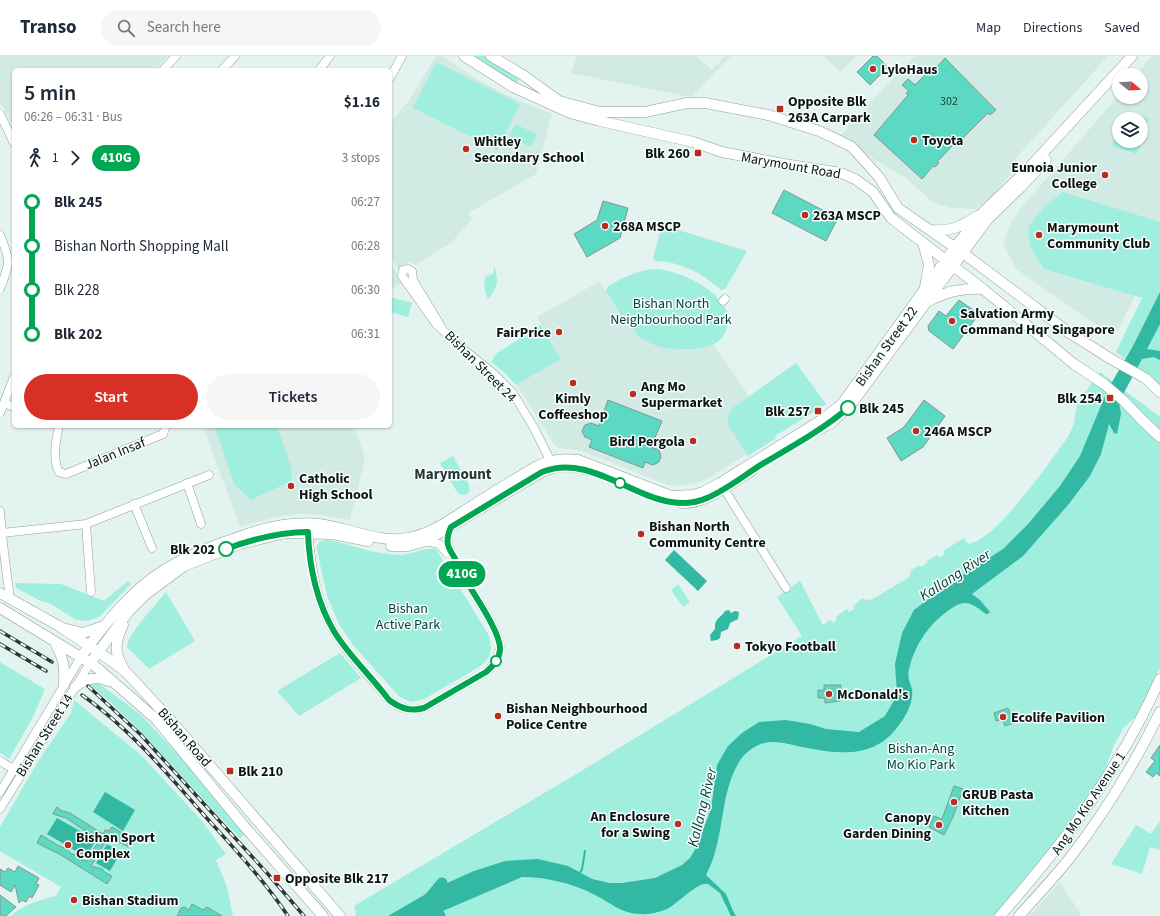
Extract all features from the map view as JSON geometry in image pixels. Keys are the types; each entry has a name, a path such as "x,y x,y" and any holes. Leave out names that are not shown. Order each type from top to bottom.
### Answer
{"main road":[{"name":"Marymount Road","path":"464,56 513,87 570,113 600,122 693,142 722,152 841,173 855,179 873,192 891,218 950,263 1074,364 1098,380 1124,401 1160,437"},
{"name":"Marymount Road","path":"491,56 523,75 559,101 600,112 645,112 687,103 705,103 762,113 819,131 852,147 880,177 898,208 959,250 1062,328 1111,359 1145,378 1160,392"},
{"path":"930,230 945,231 958,228 983,212 1028,169 1132,56"},
{"path":"1129,68 1140,56"},
{"path":"959,250 1022,186 1112,88"},
{"path":"959,250 983,212"},
{"path":"923,243 929,264 926,297 955,290 982,289"},
{"name":"Bishan Street 22","path":"81,657 120,608 140,589 163,571 179,561 207,548 270,527 308,528 398,547 417,544 426,541 451,527 542,472 561,458 578,460 671,496 692,495 722,486 831,423 850,406 902,335 926,297 959,250"},
{"name":"Bishan Street 22","path":"90,662 129,611 145,595 184,566 233,547 265,537 308,528 318,524 378,537 399,540 409,538 435,529 537,466 552,464"},
{"name":"Bishan Road","path":"0,593 59,626 126,672 174,724 340,916"},
{"name":"Bishan Road","path":"0,608 90,662 156,719 244,826 323,916"},
{"path":"126,672 118,660 116,649 118,636 129,611"},
{"path":"59,626 83,633 101,628 105,625"},
{"path":"54,641 64,662 64,684"},
{"path":"75,686 85,679 98,677 115,683"},
{"name":"Ang Mo Kio Avenue 1","path":"1000,916 1058,848 1098,792 1131,739 1160,679"},
{"name":"Ang Mo Kio Avenue 1","path":"1019,916 1069,858 1098,818 1139,752 1160,712"}],"street":[{"path":"165,68 176,56"},
{"path":"224,68 235,56"},
{"path":"321,68 330,56"},
{"path":"392,74 400,57"},
{"path":"0,114 3,129 12,140"},
{"path":"0,235 9,260 8,270 0,289"},
{"name":"Bishan Street 24","path":"442,328 413,280 412,271 408,269 403,270 402,276 404,280 433,320 462,348 489,370 512,393 528,418 552,464"},
{"path":"0,413 12,382"},
{"path":"4,403 12,406"},
{"name":"Jalan Insaf","path":"59,428 56,439 56,467 59,472 66,474 163,434 165,428"},
{"path":"2,533 86,524 209,475"},
{"path":"187,483 201,524"},
{"path":"722,486 786,588"},
{"path":"134,504 152,548"},
{"path":"0,511 10,598"},
{"path":"86,524 90,592"},
{"path":"308,528 309,550 318,594 327,619 335,633 389,700 399,707 409,710 417,710 424,708 486,672 494,665 500,650 498,637 460,571 458,563 447,544 447,535 451,527"},
{"path":"426,541 435,542 443,547 454,567 460,571"},
{"path":"0,568 4,556"},
{"name":"Bishan Street 14","path":"0,792 81,657"},
{"name":"Bishan Street 14","path":"0,809 23,769 90,662"},
{"path":"0,761 13,770 18,771 23,769"}],"shaded area":[{"path":"0,56 168,56 156,68 12,68 12,124 0,101"},
{"name":"Whitley Secondary School","path":"436,56 442,56 480,81 504,94 552,114 536,174 468,213 472,219 451,243 415,265 409,262 398,268 392,259 392,121 410,99"},
{"path":"577,56 696,56 712,70 726,56 731,56 691,97 571,73"},
{"path":"823,56 856,56 841,72"},
{"path":"914,56 1108,56 1015,159 1020,163 991,198 975,209 950,208 934,203 906,178 838,138"},
{"name":"Eunoia Junior College","path":"1152,56 1160,56 1160,246 1117,332 1108,333 1016,269 1003,243 1009,226 1021,208 1112,103 1148,104 1148,68 1142,68"},
{"path":"392,266 402,283 392,289"},
{"path":"600,281 623,321 635,333 650,342 666,348 683,350 700,348 713,344 749,396 731,409 728,423 747,454 703,481 680,486 667,485 593,455 577,450 559,448 554,444 516,385 561,359 537,317"},
{"path":"1160,292 1160,324 1147,349 1160,351 1160,360 1154,357 1142,359 1119,402 1121,414 1117,434 1114,433 1109,424 1101,454 1090,476 1068,505 1023,556 972,594 980,600 990,612 986,614 971,604 960,604 954,606 929,628 915,651 908,672 912,689 912,698 907,713 899,725 889,736 878,744 855,752 815,750 784,743 768,742 755,747 741,759 729,786 717,846 706,875 726,894 736,916 731,916 720,893 708,884 704,884 693,889 667,909 644,914 627,912 585,890 567,884 549,879 522,877 431,916 388,916 438,887 474,871 505,861 538,859 568,866 592,879 610,883 622,883 655,878 682,865 690,858 696,848 711,809 717,765 728,746 742,733 759,722 786,720 810,724 826,729 859,732 885,716 897,695 895,664 902,633 914,610 947,585 1003,549 1029,523 1060,486 1080,456 1108,389 1133,346"},
{"name":"Catholic High School","path":"204,428 355,428 365,458 350,520 315,514 297,514 276,517 240,527"},
{"path":"674,550 707,581 698,591 665,560"},
{"path":"729,610 731,613 735,611 739,612 738,619 730,623 728,629 721,632 720,638 711,641 710,635 715,629 717,620 725,611"},
{"path":"105,792 135,810 123,831 93,812"},
{"path":"57,818 96,840 86,857 47,834"},
{"path":"107,844 121,852 110,871 96,863"},
{"path":"1060,882 1082,916 1029,916"}],"green space":[{"path":"464,56 491,56 523,75 513,87"},
{"path":"436,62 520,104 497,150 413,108"},
{"path":"515,124 537,134 531,147 509,136"},
{"path":"1118,148 1139,148 1137,154"},
{"path":"1063,192 1160,222 1160,386 1116,352 1142,298 1044,269 1030,246 1028,227 1044,207"},
{"path":"662,225 747,251 725,289 721,290 706,278 683,266 656,261 653,258"},
{"path":"494,266 497,275 497,283 494,291 488,299 484,283 485,277 493,274"},
{"name":"Bishan North Neighbourhood Park","path":"657,269 682,275 709,290 720,300 727,311 728,323 723,336 717,342 706,347 693,349 662,347 650,343 630,328 606,291 608,286 631,274"},
{"path":"392,298 412,303 408,317 392,313"},
{"path":"541,325 561,359 516,385 505,373 491,362 497,353"},
{"path":"796,363 826,404 775,436 776,438 748,456 727,423 731,409"},
{"name":"Bishan-Ang Mo Kio Park","path":"1100,372 1160,417 1160,668 1137,716 1124,727 1114,745 1104,773 1082,807 1054,846 994,916 356,916 354,906 583,770 802,636 777,597 800,581 823,625 830,620 833,623 837,620 836,617 847,609 849,612 854,609 853,606 863,598 866,601 869,599 871,600 908,578 911,573 910,571 919,565 921,567 937,555 939,558 945,554 943,551 964,538 968,544 980,540 1007,515 1022,498 1068,437 1074,424 1077,404"},
{"path":"215,428 278,428 292,469 291,481 251,500 234,484"},
{"path":"453,456 469,485 470,491 466,495 461,495 457,492 440,463"},
{"name":"Bishan Active Park","path":"328,540 372,551 399,555 433,548 436,549 488,634 491,648 487,660 479,667 424,699 412,702 400,697 353,645 339,624 327,596 317,550 317,545 321,541"},
{"path":"128,581 131,584 99,617 88,621 76,620 51,604 39,600 16,588 15,583 61,584 104,601"},
{"path":"678,584 690,602 683,607 671,590"},
{"path":"166,592 195,641 149,669 127,647 132,634"},
{"path":"340,653 361,678 299,716 277,691"},
{"path":"0,662 45,689 32,719 9,759 0,753"},
{"path":"97,682 140,714 175,751 246,833 240,838 148,739 89,684"},
{"path":"74,700 141,755 202,821 226,854 216,860 227,887 233,916 11,916 26,905 56,896 61,887 0,851 0,827 39,760 71,713"},
{"path":"1160,821 1160,850 1150,847 1142,874 1111,864 1136,825 1151,834"}],"building":[{"name":"LyloHaus","path":"873,56 877,56 888,67 870,85 857,72"},
{"path":"945,58 996,110 990,115 988,113 955,146 954,144 937,162 939,163 935,167 933,166 922,179 874,135 908,95 906,93 909,91 902,85 908,79 915,85 933,67 935,69"},
{"name":"263A MSCP","path":"784,190 838,218 826,241 772,213"},
{"name":"268A MSCP","path":"603,201 628,208 620,238 587,257 574,234 597,220"},
{"name":"Salvation Army Command Hqr Singapore","path":"959,300 979,314 953,349 929,331 928,326 939,311 946,316"},
{"path":"608,400 662,421 651,447 659,450 661,456 659,462 653,465 645,462 643,468 589,447 592,440 585,437 582,431 585,425 591,423 599,426"},
{"name":"246A MSCP","path":"924,400 945,416 923,447 901,461 887,438 904,427"},
{"name":"McDonald's","path":"824,685 841,685 840,701 825,703 825,698 818,698 818,690 824,690"},
{"name":"Ecolife Pavilion","path":"1008,708 1014,723 1005,726 1002,719 996,721 994,713"},
{"path":"1160,745 1160,776 1156,773 1153,777 1146,772 1155,761 1151,758"},
{"path":"954,786 963,789 953,817 944,835 929,827 934,816 942,819"},
{"path":"57,807 62,811 70,813 103,834 105,830 108,831 112,827 133,839 128,847 109,836 91,866 102,869 112,876 107,884 61,855 37,843 41,835 65,848 72,854 78,855 82,860 87,861 99,840 66,818 53,814"},
{"path":"18,866 39,878 36,884 39,885 32,898 29,896 26,902 22,900 19,903 15,885 11,892 0,885 0,869 5,872 8,868 15,872"},
{"path":"0,895 16,907 6,916 0,916"},
{"path":"192,904 203,910 207,907 222,916 177,916 181,908 184,907 189,910"}],"waterway":[{"path":"579,875 582,869 585,851"},
{"name":"Kallang River","path":"440,916 438,913 422,907 442,883"}],"railway":[{"path":"0,631 52,662"},
{"path":"0,644 46,671"},
{"path":"88,686 141,735 267,873 304,916"},
{"path":"82,695 115,721 161,766 247,864 288,916"}],"bus line":[{"name":"410G","path":"226,549 265,537 285,533 308,532 308,543 318,594 327,619 335,633 389,700 399,707 409,710 417,710 424,708 486,672 494,665 500,650 498,637 460,571 458,563 447,544 447,535 451,527 542,472 554,467 577,467 656,498 671,502 694,502 707,498 737,481 814,432 831,423 848,408"}],"place":[{"name":"LyloHaus","path":"873,69"},
{"name":"Opposite Blk 263A Carpark","path":"780,109"},
{"name":"Toyota","path":"914,140"},
{"name":"Whitley Secondary School","path":"466,149"},
{"name":"Blk 260","path":"698,153"},
{"name":"Eunoia Junior College","path":"1105,175"},
{"name":"263A MSCP","path":"805,215"},
{"name":"268A MSCP","path":"605,226"},
{"name":"Marymount Community Club","path":"1039,235"},
{"name":"Salvation Army Command Hqr Singapore","path":"952,321"},
{"name":"FairPrice","path":"559,332"},
{"name":"Kimly Coffeeshop","path":"573,383"},
{"name":"Ang Mo Supermarket","path":"633,394"},
{"name":"Blk 254","path":"1110,398"},
{"name":"Blk 245","path":"848,408"},
{"name":"Blk 257","path":"818,411"},
{"name":"246A MSCP","path":"916,431"},
{"name":"Bird Pergola","path":"693,441"},
{"name":"Catholic High School","path":"291,486"},
{"name":"Bishan North Community Centre","path":"641,534"},
{"name":"Blk 202","path":"226,549"},
{"name":"Tokyo Football","path":"737,646"},
{"name":"McDonald's","path":"829,694"},
{"name":"Bishan Neighbourhood Police Centre","path":"498,716"},
{"name":"Ecolife Pavilion","path":"1003,717"},
{"name":"Blk 210","path":"230,771"},
{"name":"GRUB Pasta Kitchen","path":"954,802"},
{"name":"An Enclosure for a Swing","path":"678,824"},
{"name":"Canopy Garden Dining","path":"939,825"},
{"name":"Bishan Sport Complex","path":"68,845"},
{"name":"Opposite Blk 217","path":"277,878"},
{"name":"Bishan Stadium","path":"74,900"}],"district":[{"name":"Marymount","path":"453,474"}]}
